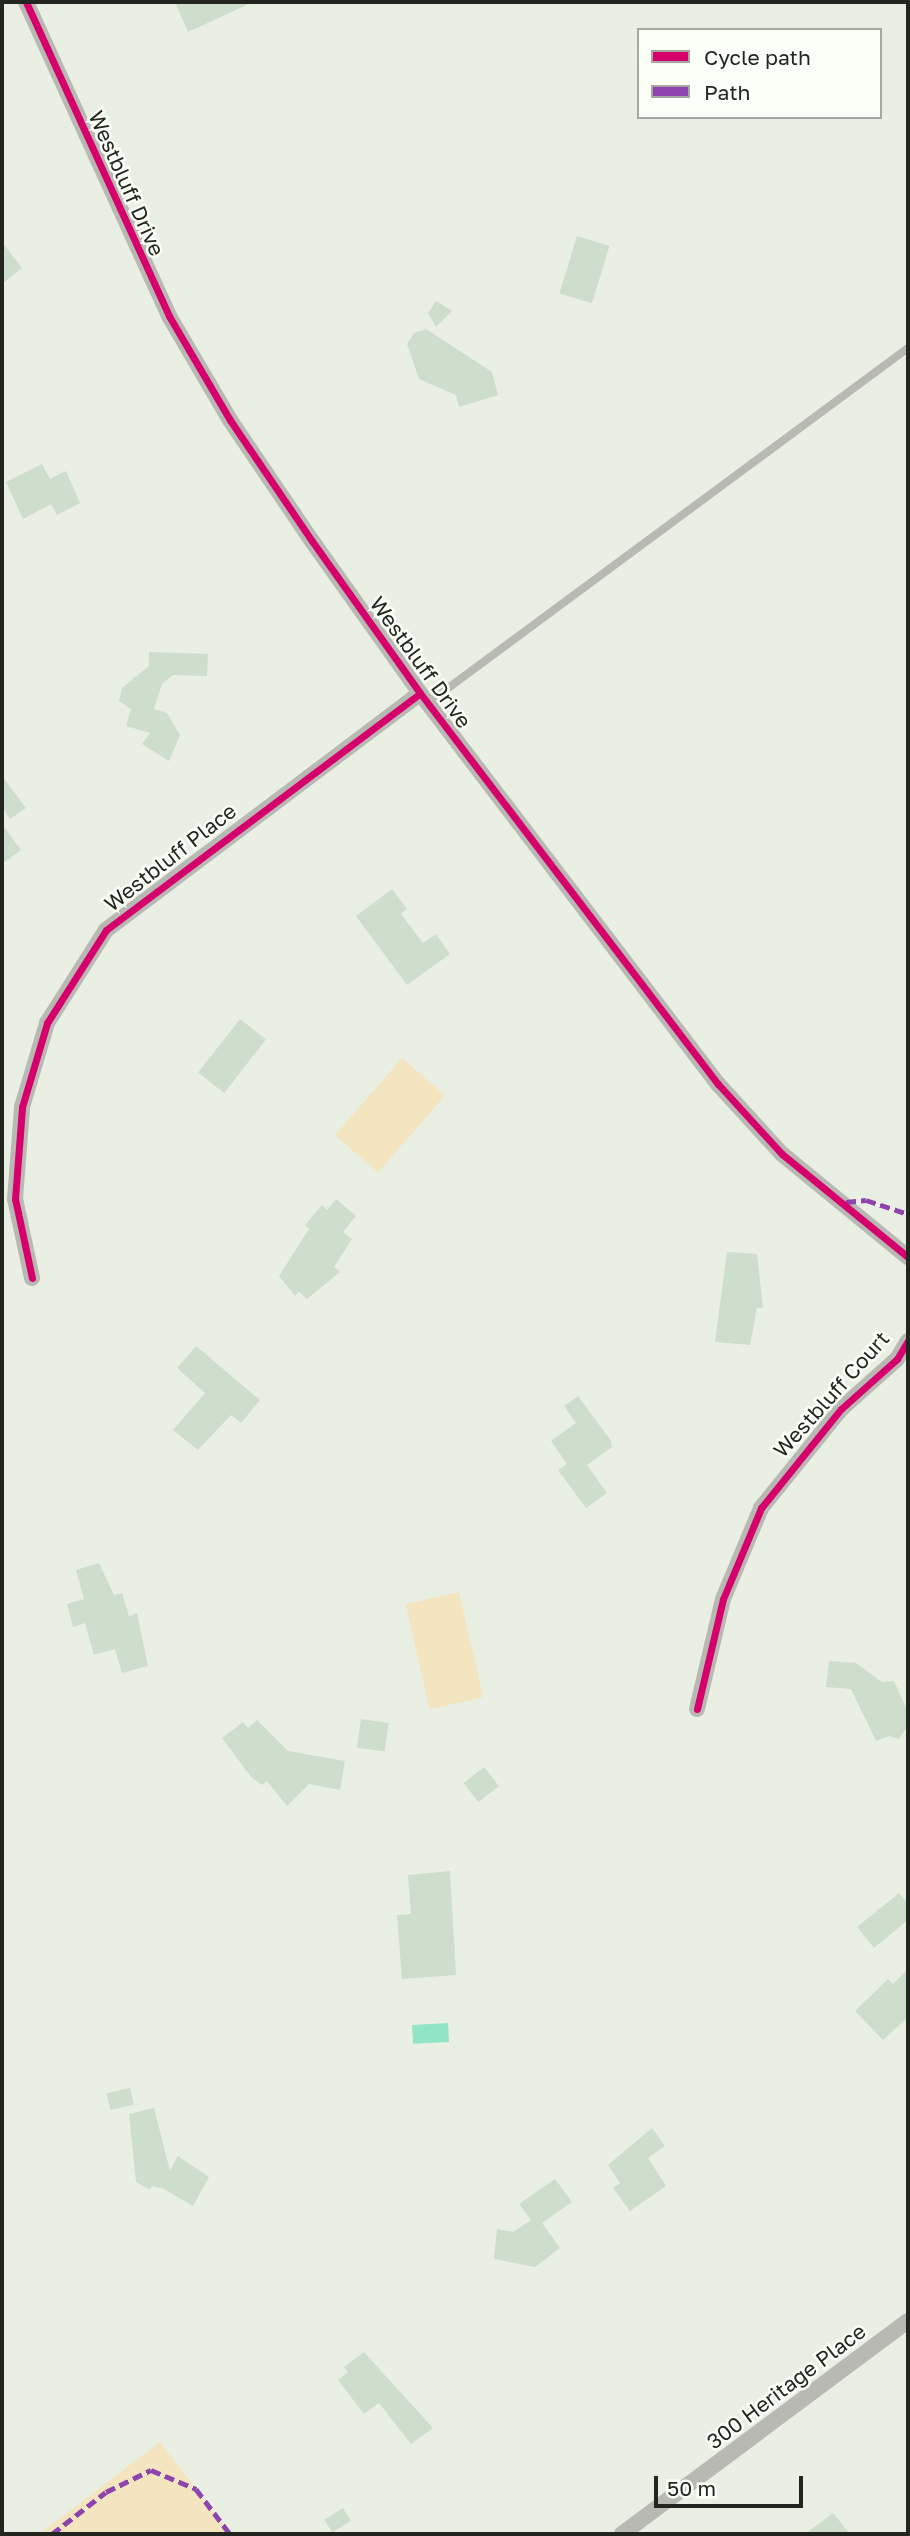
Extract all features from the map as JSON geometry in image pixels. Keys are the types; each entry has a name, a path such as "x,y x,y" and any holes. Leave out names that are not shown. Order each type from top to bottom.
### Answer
{"street":[{"name":"Westbluff Drive","path":"26,2 169,316 230,421 424,698 718,1084 782,1154 908,1257"},
{"name":"Westbluff Place","path":"32,1278 15,1199 22,1107 47,1023 106,930 424,698"},
{"name":"Westbluff Court","path":"697,1709 723,1599 761,1508 841,1409 897,1359 908,1341"},
{"name":"300 Heritage Place","path":"622,2534 908,2321"}],"lane":[{"path":"424,698 908,348"}],"shaded area":[{"path":"402,1058 445,1095 378,1172 335,1135"},
{"path":"459,1592 483,1697 430,1710 405,1604"},
{"path":"448,2023 449,2042 413,2044 412,2025"},
{"path":"160,2442 231,2534 39,2534"}],"building":[{"path":"175,2 251,2 251,3 188,32"},
{"path":"577,236 610,246 592,303 559,293"},
{"path":"2,242 22,268 2,284"},
{"path":"436,301 452,311 436,327 428,313"},
{"path":"426,329 492,372 498,395 459,407 456,395 419,379 407,344 414,333"},
{"path":"42,464 50,479 66,471 80,503 57,515 51,504 23,519 6,482"},
{"path":"149,652 208,654 207,676 173,675 162,684 154,709 167,713 180,735 169,761 142,744 150,733 126,726 131,709 119,701 122,688 149,666"},
{"path":"2,776 26,808 10,819 2,807"},
{"path":"2,824 21,850 2,864"},
{"path":"392,889 407,909 401,914 423,943 436,934 450,954 407,985 356,916"},
{"path":"240,1019 266,1039 224,1093 198,1073"},
{"path":"336,1199 356,1216 343,1232 352,1239 334,1267 340,1272 307,1299 299,1292 295,1296 279,1276 309,1229 305,1225 322,1205 327,1210"},
{"path":"727,1252 757,1254 763,1308 757,1308 750,1345 715,1342"},
{"path":"196,1346 260,1400 241,1423 231,1415 198,1450 173,1430 205,1393 177,1368"},
{"path":"578,1396 611,1441 612,1447 587,1465 607,1493 586,1508 558,1470 567,1464 551,1441 576,1423 564,1406"},
{"path":"99,1563 114,1595 122,1593 129,1616 137,1613 148,1666 122,1673 115,1649 94,1655 85,1623 73,1627 67,1604 84,1599 76,1570"},
{"path":"829,1661 856,1663 882,1682 894,1681 907,1710 907,1727 899,1739 889,1736 876,1741 851,1689 826,1687"},
{"path":"361,1719 389,1723 385,1752 357,1748"},
{"path":"257,1720 288,1751 345,1761 340,1790 309,1784 287,1806 267,1781 262,1785 251,1777 222,1738 243,1722 248,1728"},
{"path":"484,1767 499,1786 478,1802 464,1783"},
{"path":"450,1871 456,1975 402,1979 397,1915 411,1914 408,1875"},
{"path":"899,1893 908,1904 908,1920 874,1948 857,1927"},
{"path":"908,1969 908,2017 883,2040 855,2011 888,1979 893,1984"},
{"path":"130,2088 134,2105 110,2110 107,2093"},
{"path":"154,2108 170,2171 178,2156 209,2177 193,2206 164,2189 152,2186 150,2190 136,2182 129,2114"},
{"path":"652,2128 665,2146 648,2158 666,2186 630,2211 613,2188 620,2183 608,2165"},
{"path":"555,2179 572,2202 542,2223 560,2248 535,2267 494,2259 497,2229 513,2232 531,2220 519,2204"},
{"path":"364,2352 433,2428 411,2444 379,2403 364,2414 338,2380 348,2372 344,2367"},
{"path":"343,2508 351,2521 332,2532 324,2520"},
{"path":"833,2513 850,2534 805,2534"}],"marked path":[{"path":"846,1202 866,1200 908,1214"},
{"path":"52,2534 106,2492 151,2470 196,2489 230,2534"}],"cycle path":[{"path":"26,2 169,316 230,420 312,541 420,693 718,1084 782,1154 908,1257"},
{"path":"32,1278 15,1199 22,1107 47,1023 106,930 420,693"},
{"path":"697,1709 723,1599 761,1508 841,1409 897,1359 908,1341"}]}
